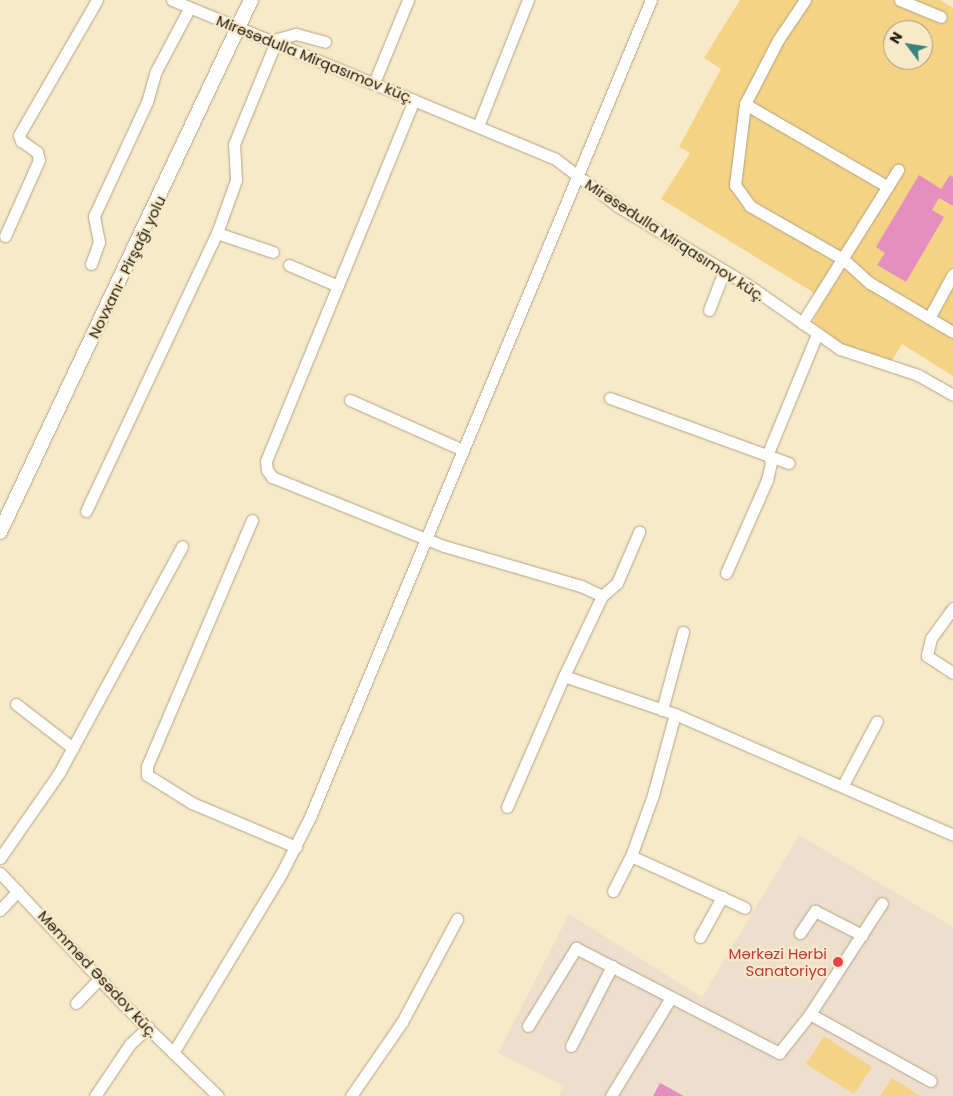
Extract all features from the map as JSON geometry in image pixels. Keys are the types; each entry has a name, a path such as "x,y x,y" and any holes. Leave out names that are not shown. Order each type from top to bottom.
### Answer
{"main road":[{"name":"Novxanı- Pirşağı yolu","path":"0,532 251,0"}],"street":[{"path":"5,236 39,160 37,152 21,141 19,135 97,0"},
{"name":"Mirəsədulla Mirqasımov küç.","path":"172,0 554,158 619,208 724,271 817,334 858,357 918,375 953,395"},
{"path":"374,83 408,0"},
{"path":"478,126 528,0"},
{"path":"173,1053 296,847 650,0"},
{"path":"805,0 778,40 745,104 733,174 740,195 755,209 843,259 870,283 953,332"},
{"path":"900,0 941,17"},
{"path":"91,264 99,242 94,216 147,102 156,71 190,7"},
{"path":"86,511 217,233 236,180 234,144 275,42 280,36 296,34 325,42"},
{"path":"414,100 266,461 266,470 272,477 426,539 602,596"},
{"path":"745,104 888,187"},
{"path":"802,323 898,170"},
{"path":"217,233 273,252"},
{"path":"289,264 338,286"},
{"path":"709,310 724,271"},
{"path":"929,318 953,274"},
{"path":"726,573 770,471 768,453 817,334"},
{"path":"610,398 740,448 768,453 790,463"},
{"path":"350,400 463,450"},
{"path":"252,520 147,766 147,775 192,803 296,847"},
{"path":"507,807 564,676 602,596 617,583 639,532"},
{"path":"0,858 46,795 182,546"},
{"path":"953,608 931,638 927,656 932,663 953,673"},
{"path":"662,710 683,632"},
{"path":"564,676 675,714 843,785 953,835"},
{"path":"16,704 73,748"},
{"path":"613,891 630,856 654,795 675,714"},
{"path":"843,785 878,721"},
{"path":"630,856 745,908"},
{"name":"Məmməd Əsədov küç.","path":"0,873 99,979 218,1096"},
{"path":"0,910 18,891"},
{"path":"700,937 722,897"},
{"path":"528,1026 576,948 670,999 779,1053 810,1014 882,903"},
{"path":"800,933 810,914 819,912 862,936"},
{"path":"351,1096 402,1022 457,919"},
{"path":"571,1046 612,966"},
{"path":"76,1003 99,979"},
{"path":"611,1096 670,999"},
{"path":"810,1014 931,1081"},
{"path":"95,1096 130,1044 148,1027"}],"shaded area":[{"path":"740,0 940,0 953,8 953,376 902,344 891,362 844,346 813,322 824,299 661,199 690,153 679,147 721,69 704,58"},
{"name":"Mərkəzi Hərbi Sanatoriya","path":"799,835 953,927 953,1096 559,1096 564,1086 498,1053 569,914 702,997"},
{"path":"824,1036 872,1067 854,1094 806,1064"},
{"path":"892,1078 920,1096 880,1096"}],"building":[{"path":"919,175 941,189 950,175 953,177 953,206 939,198 932,210 944,217 906,282 877,265 885,253 876,247"},
{"path":"660,1083 684,1096 653,1096"}],"place":[{"name":"Mərkəzi Hərbi Sanatoriya","path":"838,962"}]}
